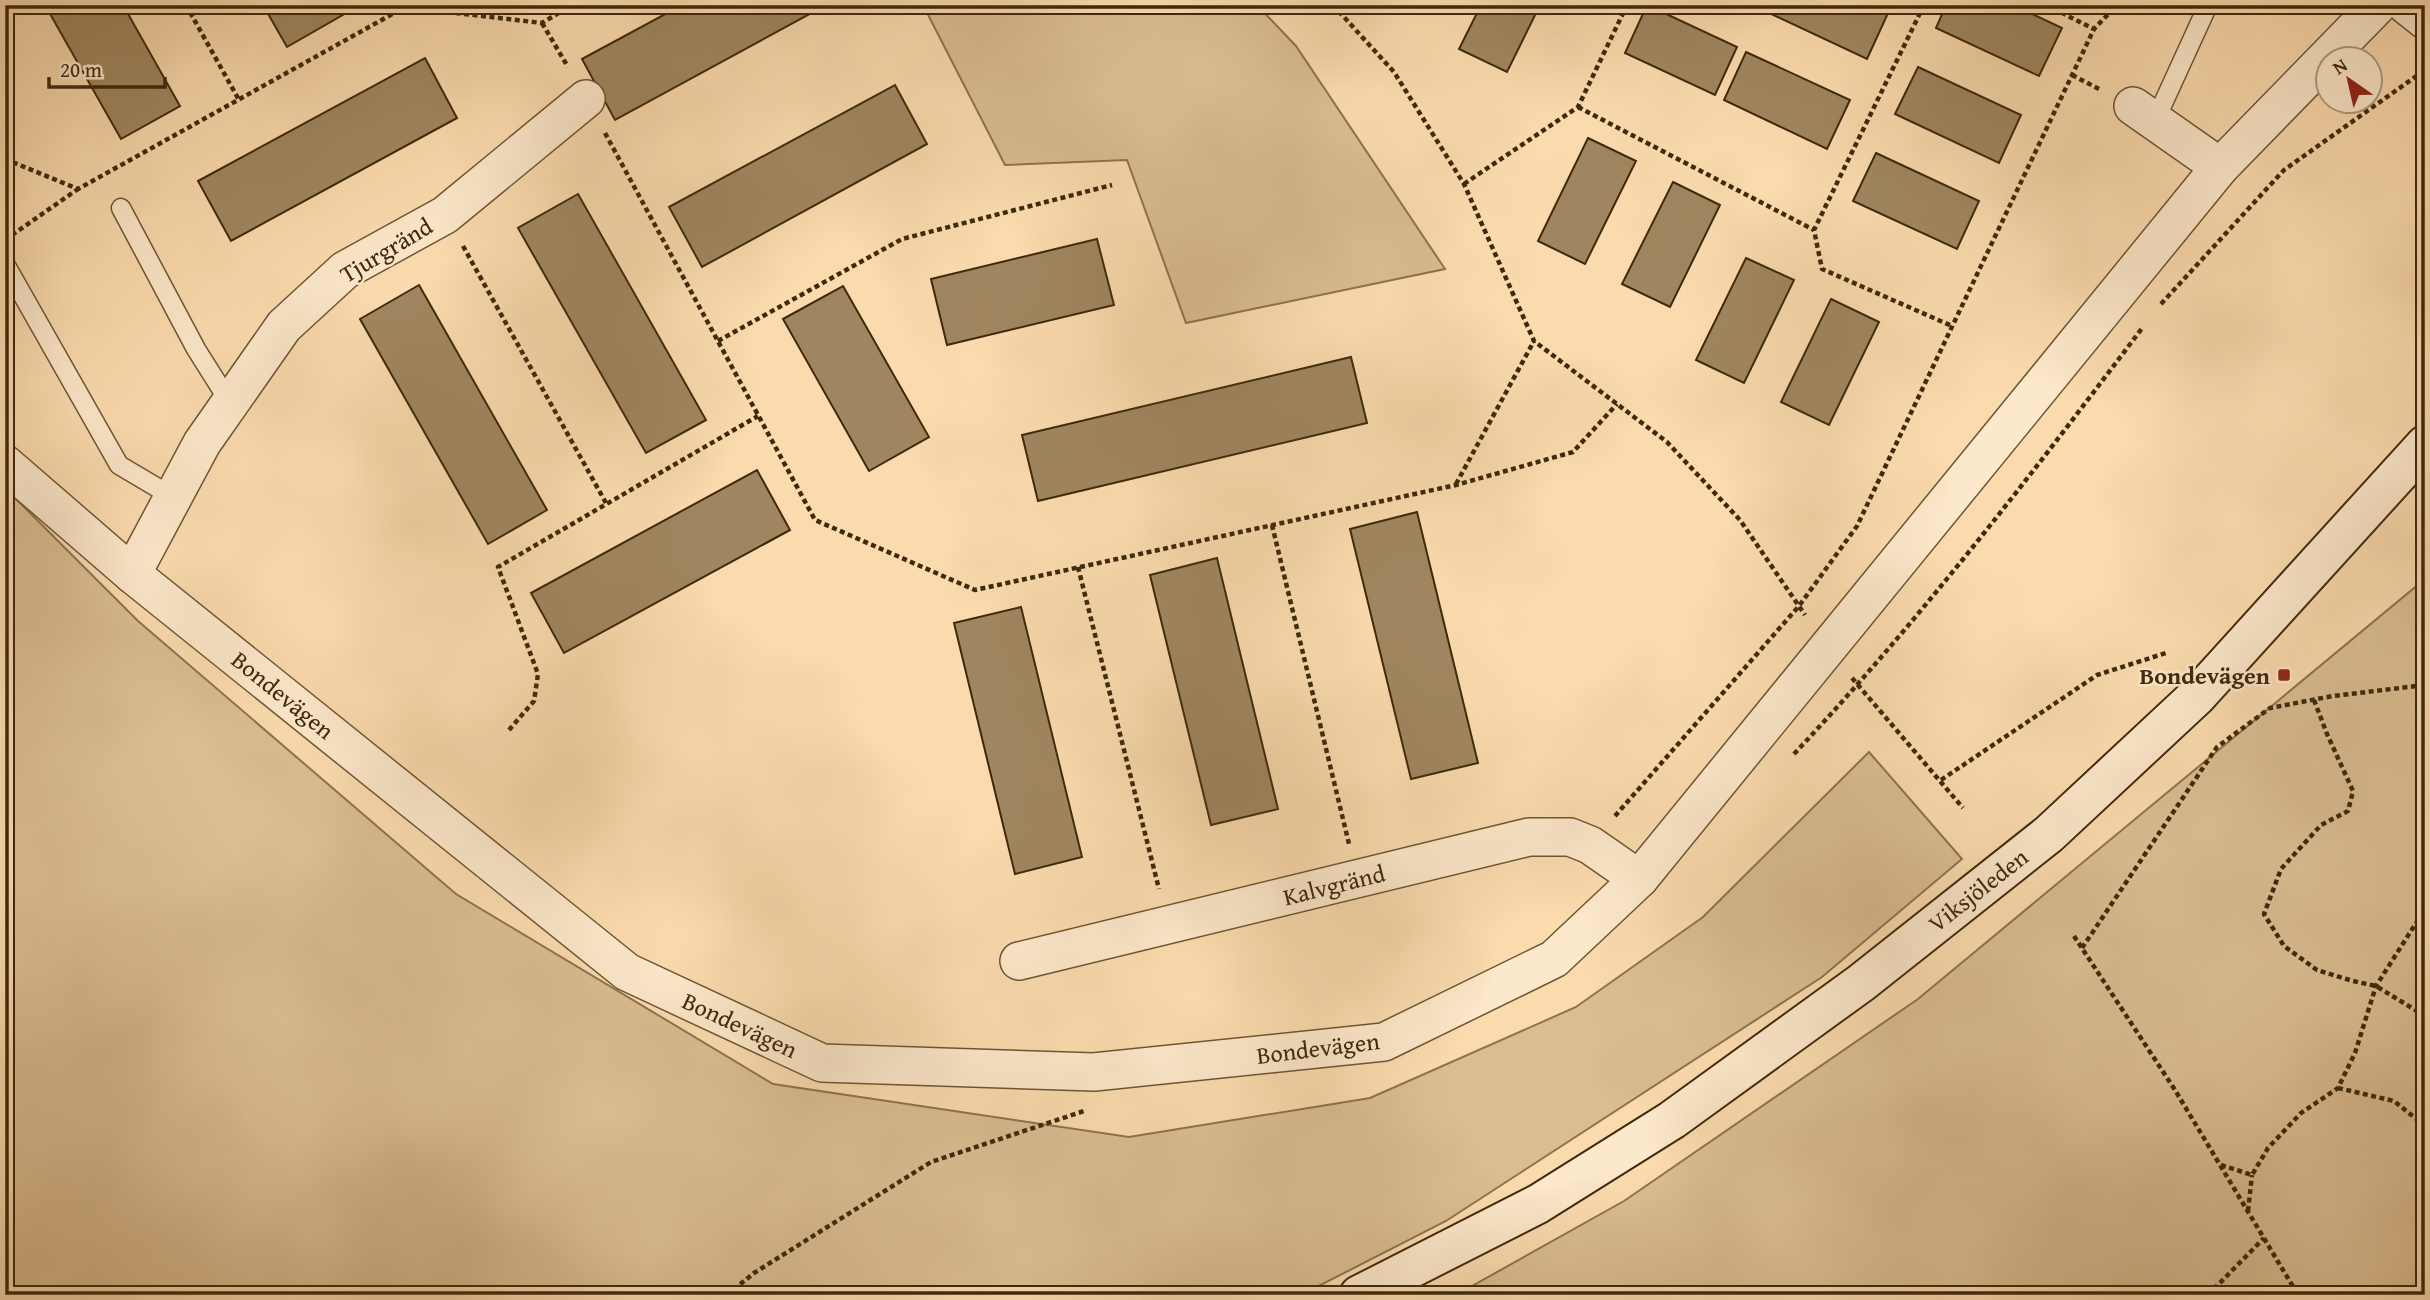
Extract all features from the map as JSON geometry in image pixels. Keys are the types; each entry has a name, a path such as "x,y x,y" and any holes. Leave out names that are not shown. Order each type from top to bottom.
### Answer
{"main road":[{"name":"Viksjöleden","path":"1359,1295 1538,1204 1672,1120 1861,983 2049,834 2197,696 2425,445"},
{"name":"Viksjöleden","path":"1379,1295 1458,1246"}],"street":[{"name":"Bondevägen","path":"5,464 132,574 627,972 822,1063 1094,1072 1384,1042 1554,958 1639,879 2220,167 2378,5"},
{"path":"2406,5 2425,20"},
{"name":"Tjurgränd","path":"132,574 202,443 284,326 345,270 445,215 586,99"},
{"path":"2144,113 2220,167"},
{"name":"Kalvgränd","path":"1019,961 1529,837 1570,837 1590,845 1639,879"}],"lane":[{"path":"2144,113 2208,5"},
{"path":"121,208 196,349 230,403"},
{"path":"5,264 119,465 173,497"}],"path":[{"path":"186,5 239,100"},
{"path":"5,240 78,189 405,6 542,23 572,5"},
{"path":"1333,5 1394,72 1464,184 1534,341 1667,442 1740,520 1826,647 1963,808"},
{"path":"1464,184 1578,107 1627,5"},
{"path":"1924,5 1814,230 1822,269 1952,326"},
{"path":"2046,5 2094,29"},
{"path":"1590,845 1798,606 1857,526 2094,29 2117,5"},
{"path":"542,23 815,520 975,590 1456,485 1573,452 1617,404"},
{"path":"2155,312 2284,170 2425,71"},
{"path":"1578,107 1814,230"},
{"path":"5,159 78,189"},
{"path":"718,341 902,239 1112,185"},
{"path":"445,215 606,503"},
{"path":"1858,686 2032,473 2146,322"},
{"path":"1456,485 1534,341"},
{"path":"509,730 534,701 538,674 498,567 758,415"},
{"path":"1272,525 1357,879"},
{"path":"1078,567 1156,873 1167,927"},
{"path":"1941,779 2097,676 2166,653"},
{"path":"2082,948 2217,747 2270,708 2425,685"},
{"path":"2314,700 2353,792 2348,811 2321,825 2281,869 2264,914 2284,946 2317,970 2376,986 2425,1016"},
{"path":"2248,1212 2252,1175 2268,1148 2301,1113 2338,1088 2355,1053 2376,986 2425,909"},
{"path":"2074,936 2175,1090 2298,1295"},
{"path":"2338,1088 2395,1101 2425,1126"},
{"path":"727,1295 754,1273 931,1162 1088,1110"},
{"path":"2220,1165 2252,1175"},
{"path":"2208,1295 2264,1238"}],"shaded area":[{"path":"923,5 1257,5 1296,46 1445,269 1186,323 1127,160 1005,165"},
{"path":"5,488 138,621 456,894 773,1084 1129,1137 1370,1098 1576,1007 1703,917 1869,752 1962,859 1822,977 1446,1221 1301,1295 5,1295"},
{"path":"2425,579 2425,1295 1456,1295 1624,1201 1918,999"}],"building":[{"path":"45,5 123,5 180,106 121,139"},
{"path":"263,5 342,5 346,13 287,47"},
{"path":"682,5 826,5 615,120 582,59"},
{"path":"1481,5 1540,5 1507,72 1459,49"},
{"path":"1647,5 1737,47 1715,95 1625,53"},
{"path":"1752,5 1877,5 1889,11 1867,59"},
{"path":"1946,5 2013,5 2062,28 2039,76 1936,28"},
{"path":"1746,52 1850,100 1827,149 1724,100"},
{"path":"425,58 457,118 231,241 198,181"},
{"path":"1918,67 2021,115 1999,163 1895,114"},
{"path":"895,85 927,144 702,267 669,207"},
{"path":"1588,138 1636,161 1585,264 1538,241"},
{"path":"1876,153 1979,201 1957,249 1853,201"},
{"path":"1673,182 1720,205 1670,307 1622,284"},
{"path":"578,194 706,420 646,453 518,228"},
{"path":"1097,239 1114,305 947,345 931,279"},
{"path":"1746,258 1794,280 1744,383 1696,360"},
{"path":"419,285 547,510 488,544 360,319"},
{"path":"843,286 929,437 869,471 783,319"},
{"path":"1831,299 1879,322 1829,425 1781,402"},
{"path":"1351,357 1367,423 1038,501 1022,435"},
{"path":"757,470 790,530 564,653 531,593"},
{"path":"1417,512 1478,763 1411,779 1350,529"},
{"path":"1217,558 1278,809 1211,825 1150,575"},
{"path":"1021,607 1082,857 1015,874 954,623"}],"place":[{"name":"Bondevägen","path":"2284,675"}]}
